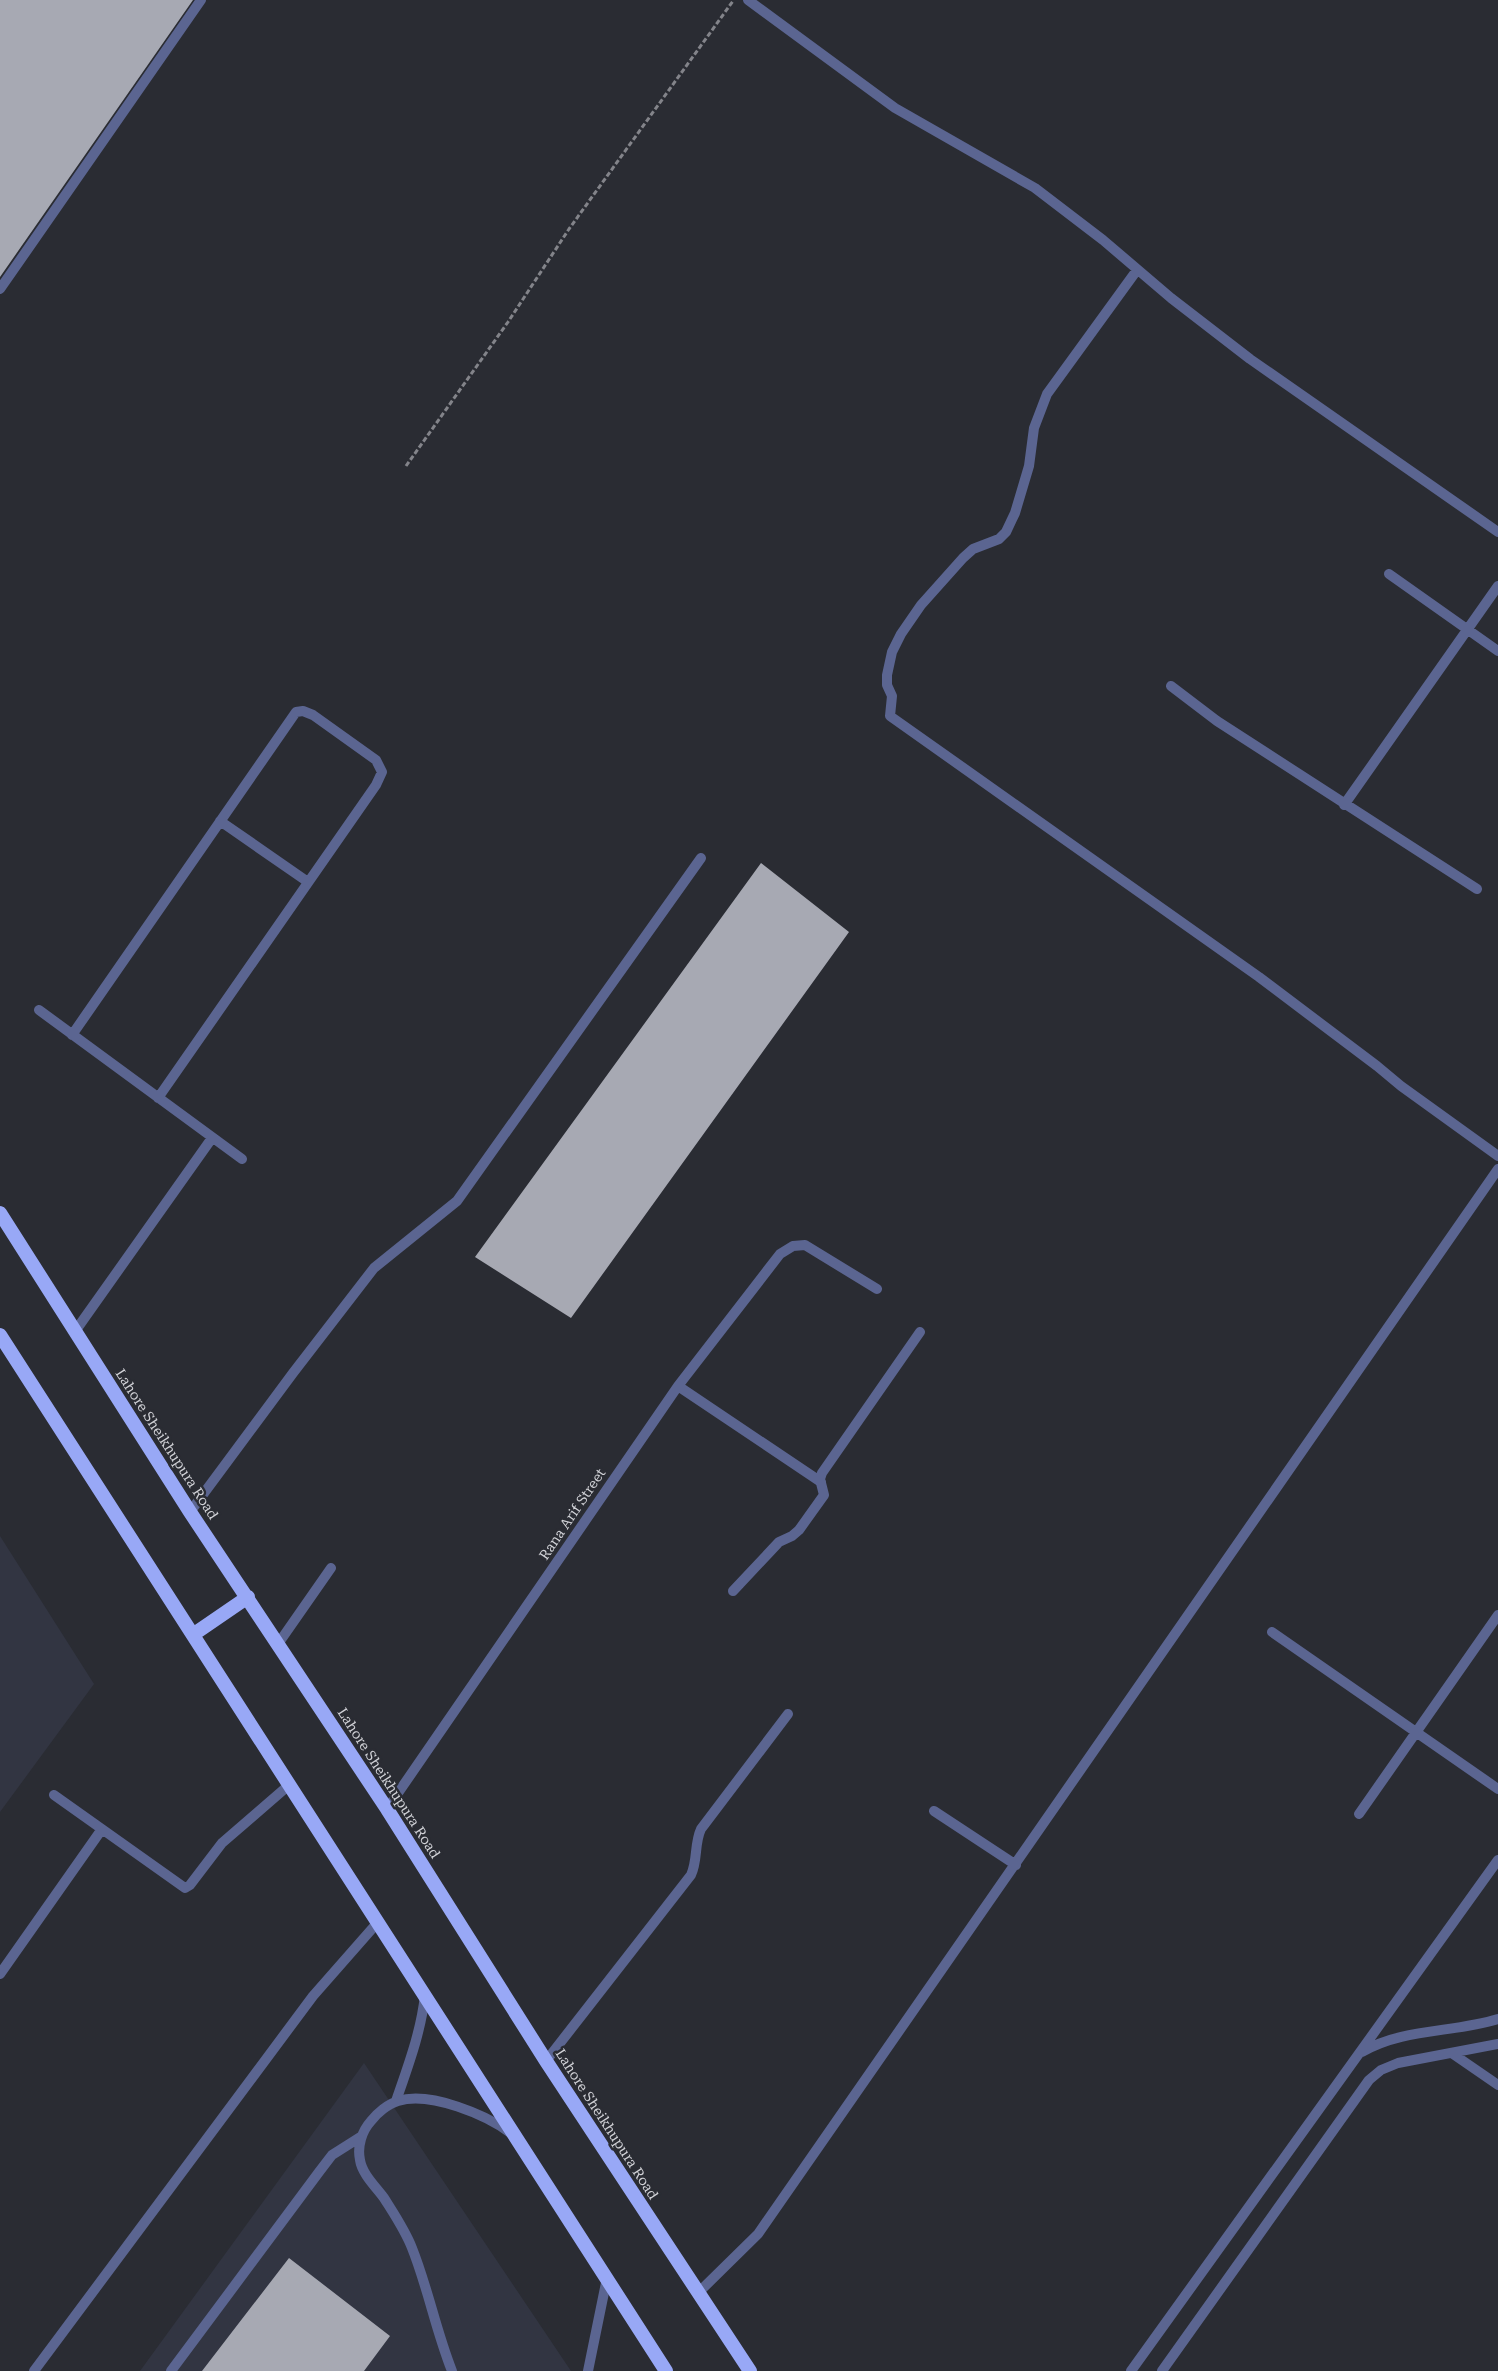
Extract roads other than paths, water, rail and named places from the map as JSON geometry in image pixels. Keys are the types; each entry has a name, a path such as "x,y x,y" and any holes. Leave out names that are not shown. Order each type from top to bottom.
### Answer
{"highway":[{"name":"Lahore Sheikhupura Road","path":"0,1213 190,1512 387,1809 546,2060 750,2371"},
{"path":"0,1335 194,1634 666,2371"},
{"path":"194,1634 248,1597"}],"street":[{"path":"0,289 201,0"},
{"path":"748,0 895,108 1035,188 1103,240 1137,270 1250,359 1498,532"},
{"path":"1137,270 1047,394 1034,428 1029,466 1015,513 1006,532 999,539 979,546 963,558 921,605 901,634 892,652 887,675 887,685 892,696 890,716 1259,977 1401,1086 1498,1156"},
{"path":"1389,574 1498,651"},
{"path":"1344,805 1498,586"},
{"path":"1170,686 1217,721 1344,805 1477,889"},
{"path":"72,1035 294,714 303,711 313,715 376,760 382,772 376,785 158,1098"},
{"path":"220,821 308,882"},
{"path":"190,1512 374,1268 457,1201 701,858"},
{"path":"39,1010 242,1160"},
{"path":"76,1330 212,1138"},
{"path":"699,2292 758,2234 1498,1169"},
{"name":"Rana Arif Street","path":"387,1809 678,1386 780,1254 793,1246 805,1245 877,1290"},
{"path":"733,1591 779,1542 792,1536 799,1530 824,1495 821,1482 822,1473 920,1332"},
{"path":"678,1386 821,1482"},
{"path":"278,1644 331,1568"},
{"path":"1359,1814 1415,1731 1498,1615"},
{"path":"1272,1632 1498,1789"},
{"path":"546,2060 690,1876 694,1868 697,1838 701,1829 788,1714"},
{"path":"54,1795 186,1888 222,1843 289,1785"},
{"path":"934,1811 1016,1864"},
{"path":"0,1974 102,1829"},
{"path":"1131,2371 1498,1860"},
{"path":"34,2371 314,1996 378,1922"},
{"path":"396,2101 423,2016 425,1996"},
{"path":"1359,2054 1391,2038 1460,2029 1498,2019"},
{"path":"1162,2371 1369,2080 1381,2070 1398,2063 1498,2044"},
{"path":"1453,2054 1498,2085"},
{"path":"171,2371 332,2155 362,2136 373,2118 396,2101 417,2098 441,2102 491,2122 517,2138"},
{"path":"362,2136 360,2160 364,2172 398,2219 412,2247 452,2371"},
{"path":"588,2371 607,2278"}]}
